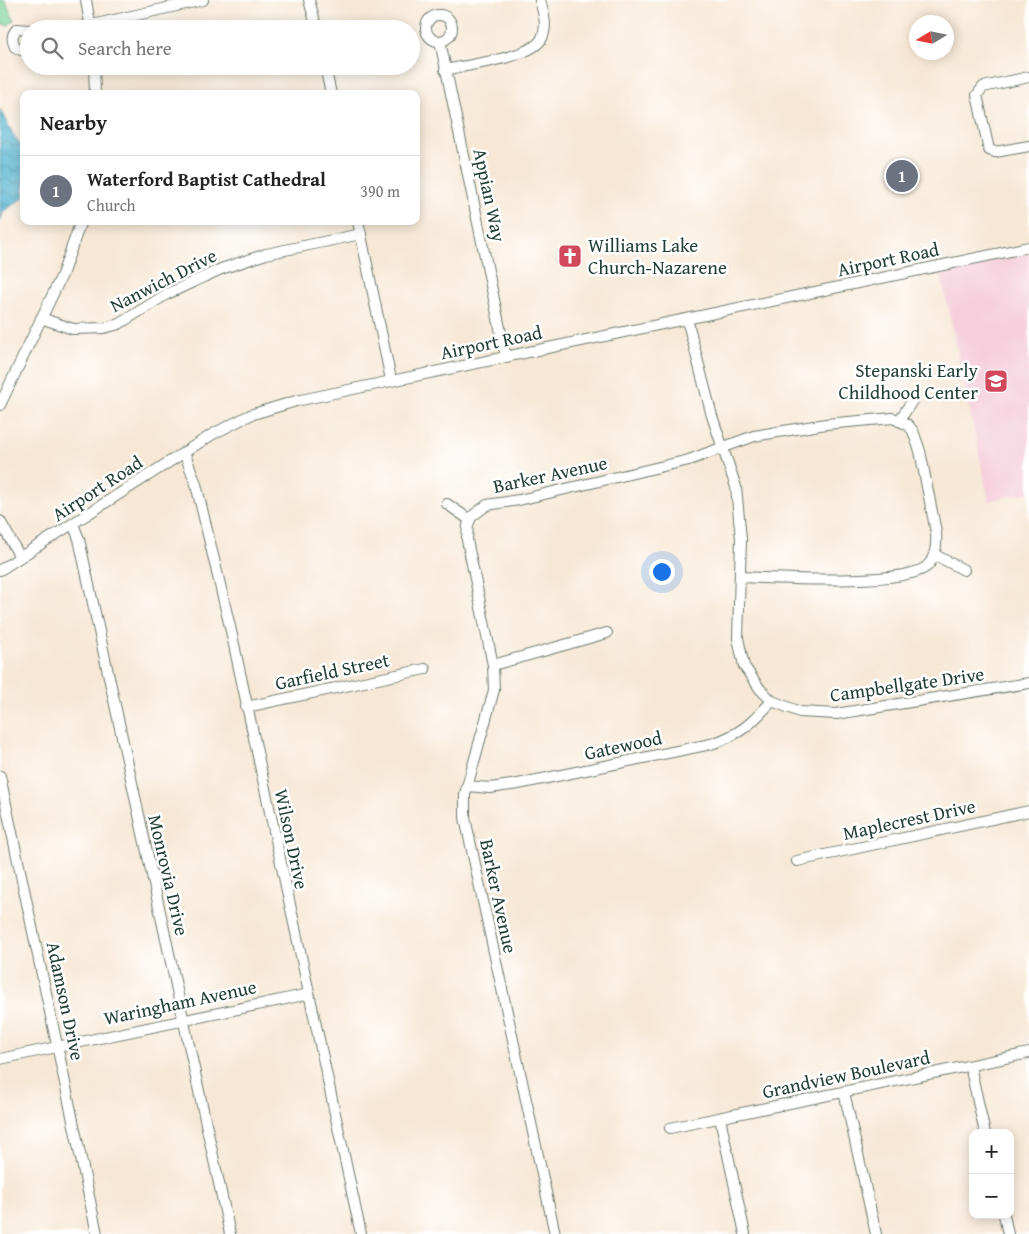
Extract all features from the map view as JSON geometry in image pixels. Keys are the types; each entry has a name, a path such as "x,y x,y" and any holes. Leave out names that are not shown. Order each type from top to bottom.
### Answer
{"street":[{"path":"86,0 89,20"},
{"path":"119,20 203,0"},
{"path":"309,0 315,20"},
{"path":"445,70 530,50 542,40 546,28 540,0"},
{"path":"20,30 17,30 12,40 15,47 20,50"},
{"name":"Appian Way","path":"440,41 506,357"},
{"path":"94,75 95,90"},
{"path":"327,75 330,90"},
{"path":"1029,77 983,87 977,95 989,150 995,152 1029,146"},
{"path":"0,405 62,275 80,225"},
{"path":"359,225 391,380"},
{"name":"Nanwich Drive","path":"41,318 73,330 87,330 119,324 167,294 221,269 266,254 361,234"},
{"name":"Airport Road","path":"0,570 184,452 229,425 262,411 391,380 1029,247"},
{"name":"Campbellgate Drive","path":"687,319 709,406 736,486 740,514 740,577 737,612 740,654 744,666 760,690 772,701 800,712 836,714 1029,684"},
{"path":"740,577 839,580 903,575 917,572 927,566 934,555 936,532 920,451 913,431 908,425 899,421 914,398"},
{"name":"Barker Avenue","path":"555,1234 465,818 465,794 494,690 493,665 467,540 470,520 487,505 598,482 689,460 754,436 826,424 885,418 899,421"},
{"name":"Wilson Drive","path":"184,452 196,484 360,1234"},
{"path":"447,504 470,520"},
{"path":"0,521 2,528 20,557"},
{"name":"Monrovia Drive","path":"73,524 79,539 230,1234"},
{"path":"934,555 964,570"},
{"path":"493,665 607,634"},
{"name":"Garfield Street","path":"246,707 425,669"},
{"name":"Gatewood","path":"467,786 490,788 518,784 711,744 732,737 751,724 772,701"},
{"name":"Adamson Drive","path":"0,776 97,1234"},
{"name":"Maplecrest Drive","path":"797,861 1029,813"},
{"name":"Waringham Avenue","path":"0,1058 309,994"},
{"name":"Grandview Boulevard","path":"670,1128 1029,1053"},
{"path":"970,1066 984,1129"},
{"path":"844,1092 876,1234"},
{"path":"720,1118 745,1234"},
{"path":"1005,1219 1008,1234"}],"shaded area":[{"name":"Stepanski Early Childhood Center","path":"1029,253 1029,492 989,501 940,270"}],"green space":[{"path":"0,0 5,0 14,20 8,26 0,23"}],"water":[{"path":"0,109 14,136 20,143 20,200 3,212 0,223"}],"place":[{"name":"Waterford Baptist Cathedral","path":"902,176"},
{"name":"Williams Lake Church-Nazarene","path":"570,256"},
{"name":"Stepanski Early Childhood Center","path":"996,381"}]}
